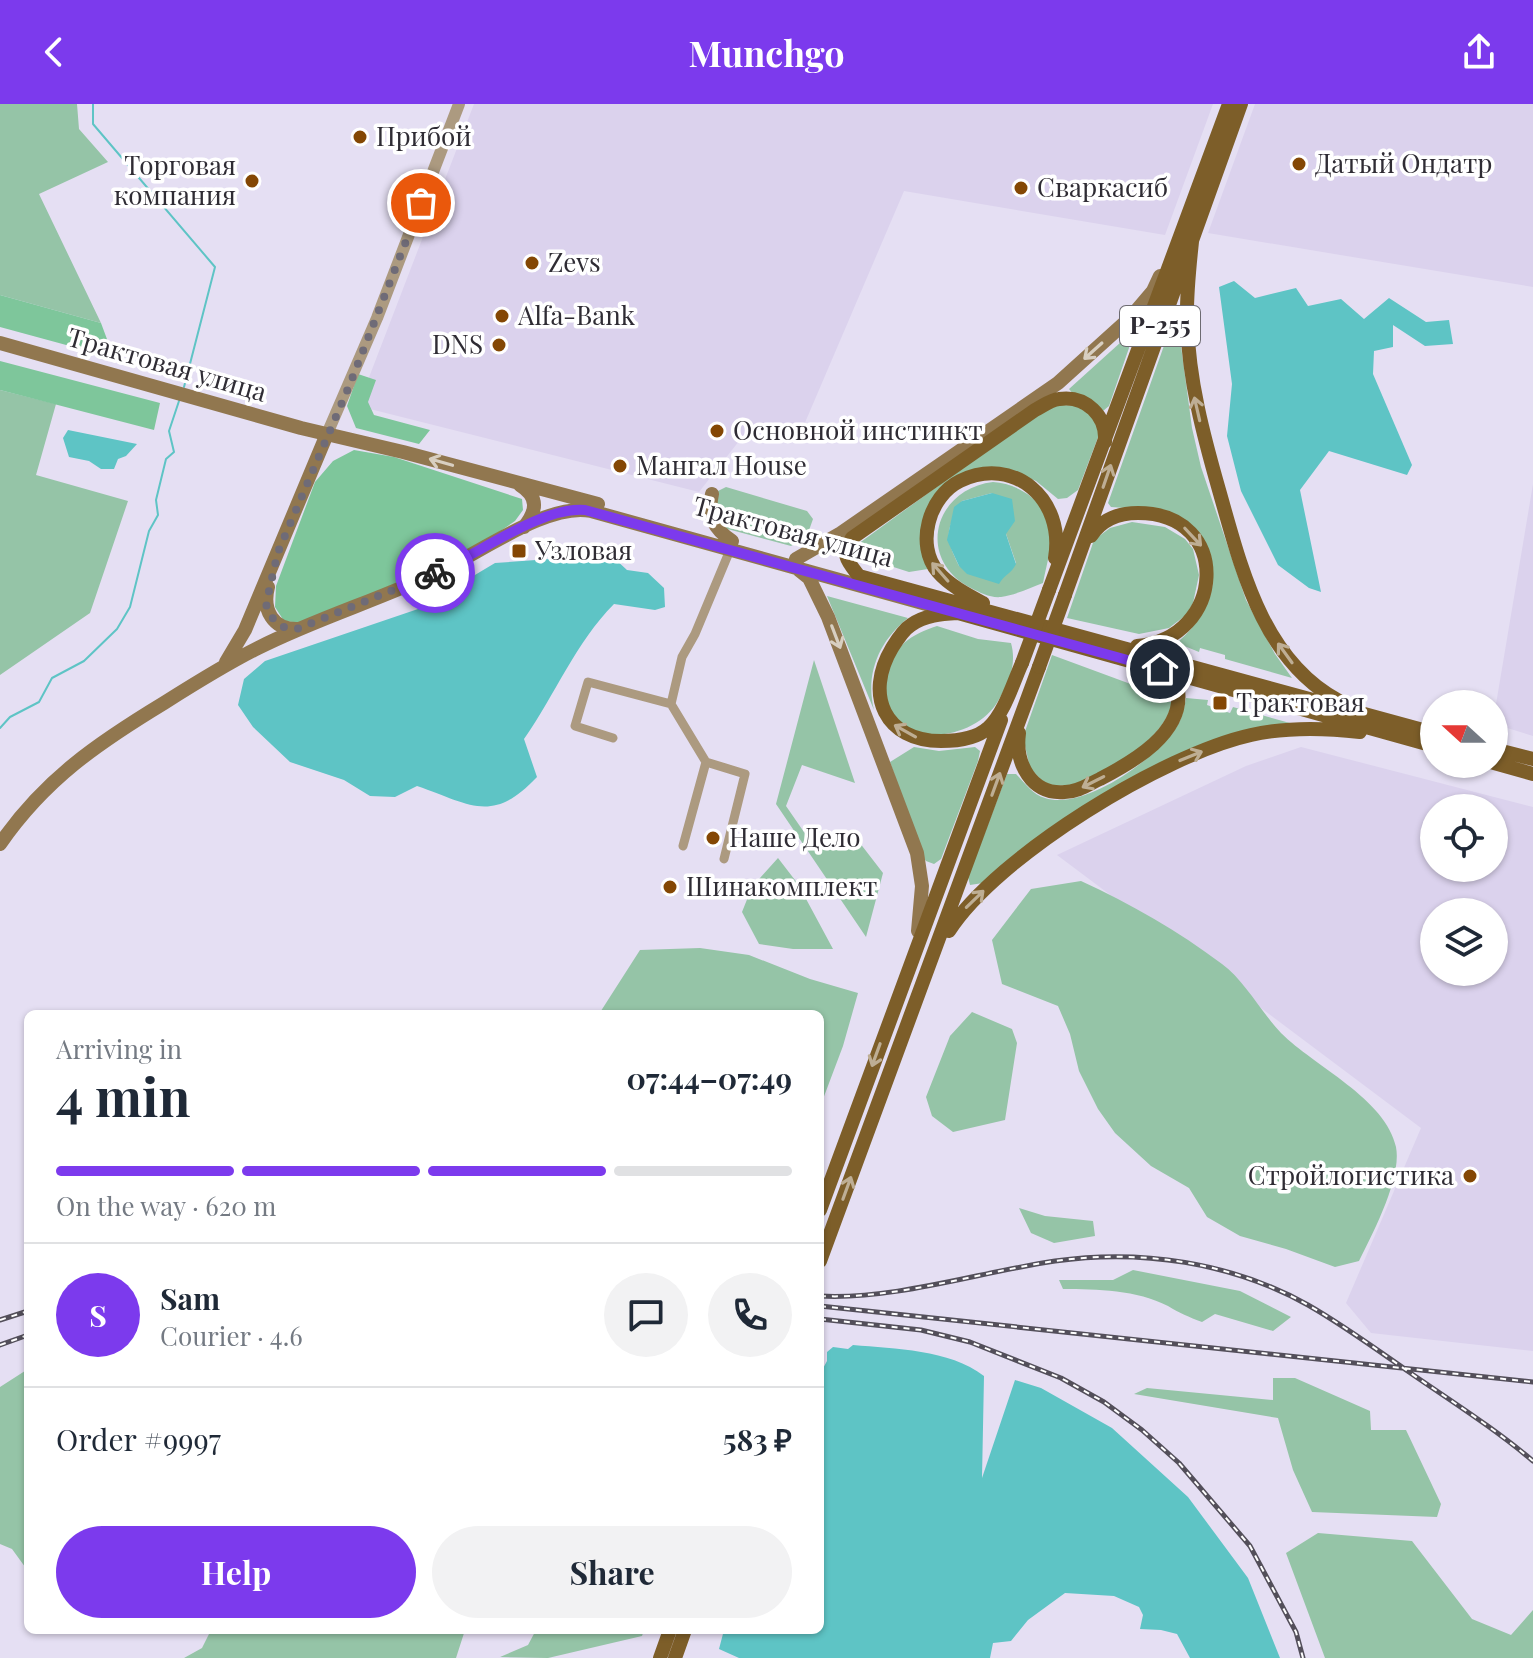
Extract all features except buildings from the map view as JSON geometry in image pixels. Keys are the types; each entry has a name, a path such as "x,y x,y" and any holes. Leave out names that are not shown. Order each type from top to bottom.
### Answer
{"main road":[{"path":"824,1199 1229,104"},
{"name":"Р-255","path":"1081,550 1241,104"},
{"path":"1193,232 1187,320 1193,392 1246,578 1267,626 1302,674 1332,697 1368,714"},
{"path":"903,982 921,920 919,859 828,617 809,578 798,564 1058,383 1130,318 1153,291 1175,247"},
{"name":"Трактовая улица","path":"0,343 517,483 731,546"},
{"path":"859,576 844,554 852,538 1046,404 1063,398 1089,407 1103,420 1105,442"},
{"path":"217,671 237,647 327,434"},
{"path":"1005,615 943,578 927,550 926,533 932,512 943,495 957,482 982,475 1000,476 1018,480 1041,495 1052,512 1057,529 1049,590"},
{"path":"0,844 49,786 123,726 258,648 443,570 523,528 532,515 535,500 517,483"},
{"path":"712,494 710,518 731,546"},
{"name":"Трактовая улица","path":"523,528 566,510 591,511 798,564 958,613 1420,742"},
{"path":"824,1250 1081,550 1105,521 1138,513 1159,515 1191,531 1202,548 1206,569 1204,594 1192,620 1181,631 1151,644 1126,647"},
{"path":"278,552 267,591 267,607 272,619 280,626 303,628"},
{"name":"Трактовая улица","path":"798,564 859,576 1420,729"},
{"path":"958,613 926,617 910,625 890,651 880,675 879,690 884,712 896,727 912,736 931,741 953,741 979,734 994,720 1022,663"},
{"path":"1039,667 1018,733 1018,752 1024,771 1032,781 1060,793 1076,791 1124,766 1166,730 1175,715 1179,696 1172,681 1160,669"},
{"path":"921,989 946,936 976,897 1082,814 1154,773 1217,745 1264,732 1349,731 1399,736"},
{"path":"1508,753 1533,759"},
{"path":"1508,767 1533,774"},
{"path":"660,1658 669,1634"},
{"path":"675,1658 684,1634"}],"street":[{"path":"327,434 377,318 459,104"},
{"path":"671,704 682,657 695,634 731,546"},
{"path":"613,738 575,726 588,682 671,704 706,762 745,774 724,859"},
{"path":"683,846 706,762"}],"shaded area":[{"path":"0,104 77,104 79,129 108,162 39,194 101,323 0,295"},
{"path":"474,104 1213,104 1165,235 904,191 801,432 743,436 699,492 358,406"},
{"path":"1255,104 1533,104 1533,287 1208,233"},
{"path":"1234,281 1255,298 1296,288 1308,306 1341,299 1364,319 1389,298 1426,322 1449,320 1453,344 1425,346 1393,325 1393,347 1374,351 1373,374 1412,465 1407,475 1329,451 1300,490 1321,592 1309,588 1278,565 1241,491 1227,436 1232,384 1219,287"},
{"path":"0,295 101,323 114,358 0,327"},
{"path":"1174,325 1179,331 1192,428 1201,467 1246,600 1275,654 1292,678 1225,659 1225,655 1200,648 1199,652 1177,643 1197,622 1209,599 1213,573 1206,545 1139,509 1111,507 1108,503 1171,326"},
{"path":"1121,342 1129,348 1109,406 1103,411 1069,389"},
{"path":"0,361 160,403 154,430 0,390"},
{"path":"358,374 376,380 368,402 374,415 430,430 419,444 356,428 347,406"},
{"path":"0,390 56,404 36,475 128,501 90,613 0,675"},
{"path":"1051,404 1076,406 1095,417 1100,432 1078,490 1067,498 1058,499 1036,481 1013,471 941,488 928,569 909,572 853,554 858,544"},
{"path":"68,430 137,444 126,456 118,459 114,469 101,469 89,461 69,457 63,438"},
{"path":"354,450 394,457 522,499 523,510 515,521 443,570 302,623 284,621 275,607 276,586 315,482 333,461"},
{"path":"993,482 1013,487 1031,497 1044,512 1050,538 1043,583 1012,595 997,597 975,590 953,575 943,560 938,544 939,527 945,511 957,497 973,487","holes":["992,493 1016,563 1003,577 959,566 949,533 962,501"]},
{"path":"1533,484 1533,736 1508,728 1508,690 1498,690"},
{"path":"726,487 807,511 813,519 807,536 791,546 720,527 713,510 718,491"},
{"path":"992,493 1012,499 1015,521 1006,534 1016,564 999,584 967,574 959,566 947,540 954,507 962,501"},
{"path":"1132,522 1165,527 1185,539 1193,549 1199,575 1193,603 1186,615 1169,628 1139,634 1067,618 1094,540 1110,528"},
{"path":"592,556 614,558 627,570 648,573 664,588 665,607 655,610 614,604 600,619 524,739 537,777 507,801 493,806 466,804 417,786 395,797 370,796 344,780 290,762 253,727 238,705 244,679 265,661 418,609 495,563"},
{"path":"827,596 908,618 889,637 877,659 871,684 874,710"},
{"path":"937,626 978,639 1011,643 1013,658 1006,687 989,713 977,722 947,734 916,732 903,725 892,713 886,696 887,676 898,650 919,633"},
{"path":"1052,655 1136,686 1159,687 1166,702 1172,702 1159,728 1135,752 1091,779 1067,786 1046,785 1030,768 1023,737"},
{"path":"814,660 855,783 802,765 786,806 815,848 856,838 883,873 866,937 776,804"},
{"path":"1186,698 1208,700 1207,705 1230,713 1233,707 1297,725 1190,752 983,883 970,885 968,877 1007,774 1016,774 1045,798 1061,800 1098,790 1136,767 1166,740 1180,721"},
{"path":"914,747 939,751 975,747 980,751 941,859 934,864 922,855 890,762"},
{"path":"1301,747 1483,794 1420,794 1420,882 1508,882 1508,801 1533,807 1533,1351 1371,1333 1346,1303 1421,1128 1057,855 1246,766"},
{"path":"778,858 798,884 833,949 793,949 759,944 742,912 752,887"},
{"path":"1081,881 1154,919 1222,964 1238,979 1281,1033 1364,1099 1390,1130 1396,1147 1395,1174 1385,1205 1359,1261 1335,1267 1240,1236 1207,1217 1189,1188 1151,1166 1115,1133 1098,1109 1079,1071 1070,1034 1058,1006 1002,984 992,940 1031,889"},
{"path":"700,948 749,955 810,979 858,993 824,1096 824,1010 602,1010 640,950"},
{"path":"972,1012 1012,1029 1017,1043 1005,1120 953,1132 932,1116 926,1097 950,1036"},
{"path":"1019,1208 1045,1216 1093,1221 1095,1236 1054,1243 1031,1233"},
{"path":"1133,1270 1240,1291 1291,1317 1273,1331 1215,1314 1202,1322 1143,1297 1103,1290 1063,1289 1059,1280 1113,1280"},
{"path":"853,1345 938,1355 955,1360 984,1376 982,1478 1015,1380 1041,1388 1112,1428 1188,1497 1248,1578 1280,1658 1190,1658 1177,1634 1140,1629 1143,1615 1139,1607 1114,1596 1065,1593 1028,1620 1011,1641 993,1643 990,1658 739,1658 719,1649 723,1634 824,1634 824,1367 827,1352 833,1347 848,1349"},
{"path":"24,1372 24,1566 12,1549 0,1544 0,1387"},
{"path":"1273,1378 1295,1378 1370,1411 1371,1430 1406,1430 1441,1504 1437,1517 1312,1512 1293,1470 1278,1418 1134,1394 1147,1388 1273,1400"},
{"path":"1318,1533 1412,1541 1472,1619 1511,1635 1533,1610 1533,1658 1325,1658 1286,1553"},
{"path":"209,1634 464,1634 456,1658 184,1658 202,1648"},
{"path":"534,1634 643,1634 548,1658 500,1657 528,1645"}],"waterway":[{"path":"93,104 93,124 215,267 184,387"},
{"path":"0,728 10,717 39,702 52,678 84,661 117,629 130,607 149,531 158,515 156,500 166,459 174,452 169,431 179,401"}],"railway":[{"path":"824,1296 908,1290 1026,1266 1087,1258 1153,1258 1217,1269 1279,1290 1308,1305 1472,1415 1533,1461"},
{"path":"824,1306 1533,1382"},
{"path":"0,1320 24,1312"},
{"path":"824,1319 921,1330 970,1342 1061,1378 1104,1402 1179,1463 1250,1546 1296,1632 1303,1658"},
{"path":"0,1345 24,1336"}],"way so far":[{"path":"421,203 350,384 278,552 266,604 277,624 289,629 303,628 435,573"}],"place":[{"name":"Прибой","path":"360,137"},
{"name":"Датый Ондатр","path":"1299,164"},
{"name":"Торговая компания","path":"252,181"},
{"name":"Сваркаcиб","path":"1021,188"},
{"name":"Zevs","path":"532,263"},
{"name":"Alfa-Bank","path":"502,316"},
{"name":"DNS","path":"499,345"},
{"name":"Основной инстинкт","path":"717,431"},
{"name":"Мангал House","path":"620,466"},
{"name":"Узловая","path":"519,551"},
{"name":"Трактовая","path":"1220,703"},
{"name":"Наше Дело","path":"713,838"},
{"name":"Шинакомплект","path":"670,887"},
{"name":"Стройлогистика","path":"1470,1176"}],"route":[{"path":"435,573 523,528 571,509 585,510 1160,669"}]}
